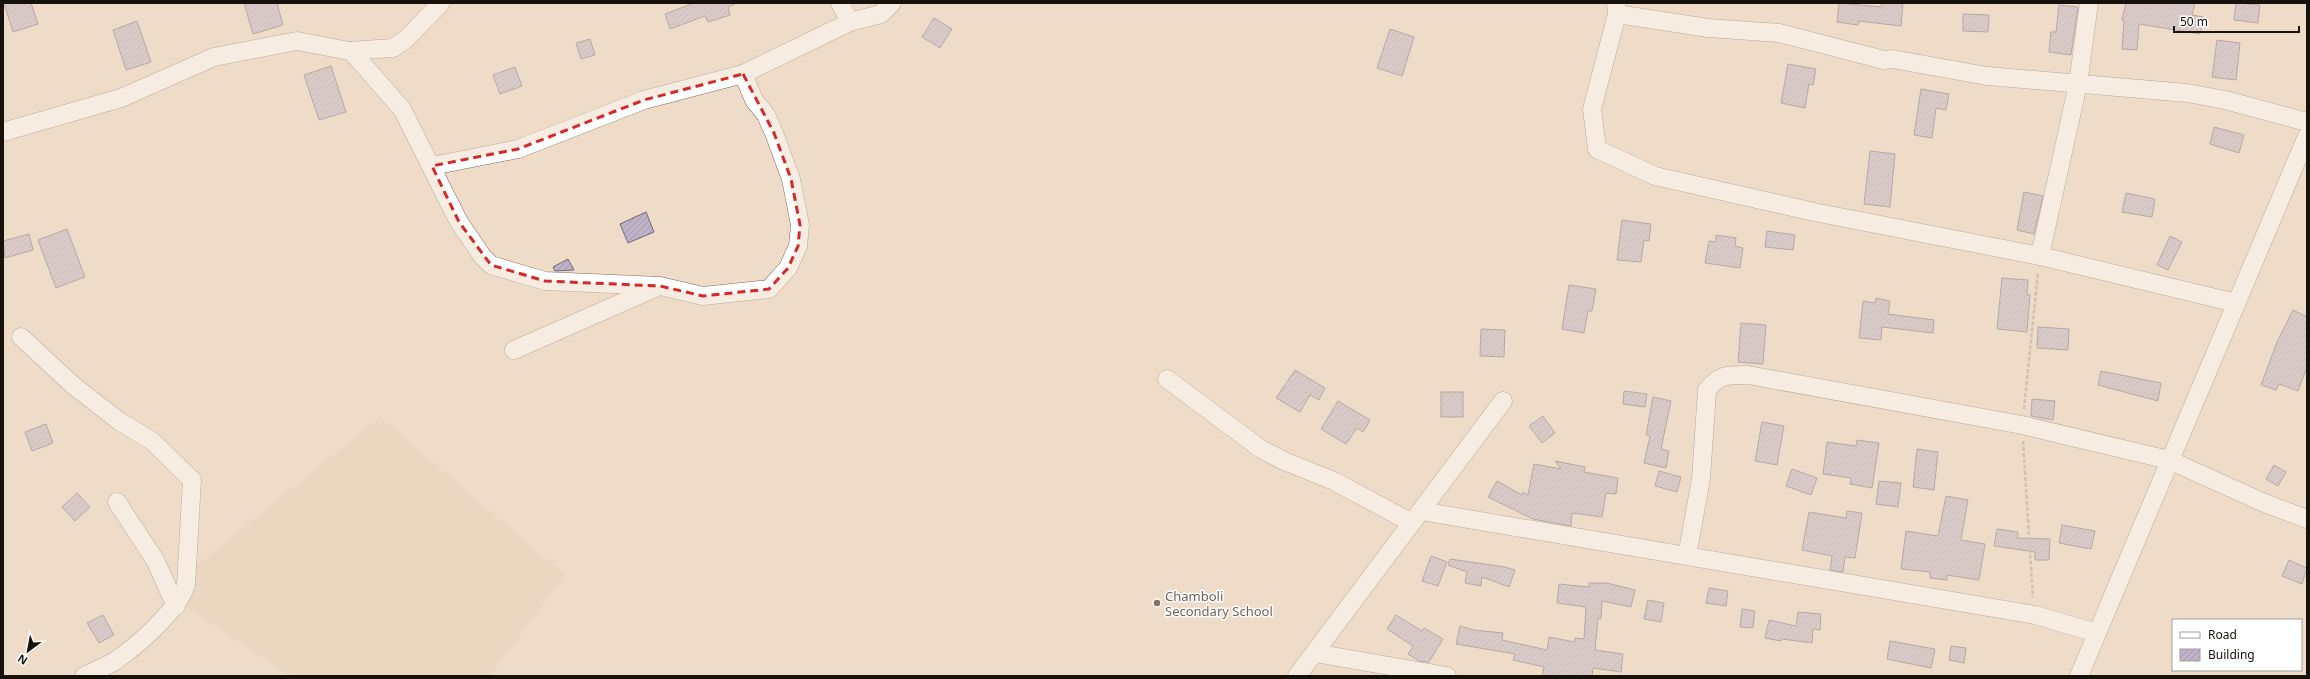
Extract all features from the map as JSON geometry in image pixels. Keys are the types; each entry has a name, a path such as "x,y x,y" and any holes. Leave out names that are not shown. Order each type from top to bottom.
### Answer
{"street":[{"path":"3,132 121,98 214,57 297,41 352,51 393,48 406,39 441,3"},
{"path":"840,3 850,22"},
{"path":"432,166 518,149 644,100 743,74 850,22 881,14 892,3"},
{"path":"2040,256 2078,84 2089,3"},
{"path":"2236,302 2040,256 1814,212 1655,176 1596,149 1592,109 1616,8 1708,28 1780,33 1884,60 1892,59 1987,76 2187,93 2225,100 2307,122"},
{"path":"352,51 402,109 459,222 483,257 491,265 545,281 660,286 703,296 769,289 788,268 798,246 800,225 791,179 774,132 766,115 754,100 743,74"},
{"path":"2079,676 2307,136"},
{"path":"514,350 660,286"},
{"path":"21,336 74,386 119,421 152,441 192,480 186,585 176,606 114,661 84,676"},
{"path":"1687,556 1701,479 1707,390 1716,379 1728,376 1748,375 2022,425 2170,460 2262,502 2307,519"},
{"path":"1167,379 1260,449 1284,461 1416,517 1687,556 2035,614 2097,633"},
{"path":"1297,676 1503,401"},
{"path":"118,502 155,560 176,606"},
{"path":"1315,653 1448,676"}],"highlighted area":[{"path":"743,74 774,133 791,179 800,225 798,246 788,268 769,289 703,296 660,286 545,281 491,265 459,222 432,166 518,149 644,100"}],"shaded area":[{"path":"380,417 565,575 490,676 291,676 164,592"}],"building":[{"path":"4,3 31,3 38,24 13,32"},
{"path":"244,3 277,3 283,25 253,34"},
{"path":"694,3 735,4 728,7 730,15 708,22 705,16 670,29 665,14"},
{"path":"1839,3 1881,7 1882,3 1903,3 1901,26 1859,21 1858,25 1837,22"},
{"path":"2126,3 2195,3 2192,15 2203,17 2200,34 2139,24 2137,50 2122,49 2124,20 2122,20"},
{"path":"2236,3 2260,5 2258,23 2234,20"},
{"path":"2059,5 2078,7 2071,55 2049,52 2051,32 2056,32"},
{"path":"1963,14 1989,15 1988,32 1963,31"},
{"path":"934,18 952,29 940,48 922,37"},
{"path":"137,21 151,62 126,70 113,30"},
{"path":"1390,29 1414,37 1402,76 1377,68"},
{"path":"590,39 595,55 581,59 576,43"},
{"path":"2217,40 2240,43 2236,80 2212,77"},
{"path":"1788,64 1816,69 1813,85 1809,84 1805,108 1781,103"},
{"path":"331,66 346,112 319,120 304,75"},
{"path":"515,67 522,86 500,94 493,75"},
{"path":"1921,89 1949,94 1946,110 1936,108 1932,138 1914,135"},
{"path":"2214,127 2244,135 2239,153 2210,144"},
{"path":"1870,151 1895,154 1890,207 1864,204"},
{"path":"2024,192 2043,196 2034,234 2017,230"},
{"path":"2126,193 2155,199 2152,217 2122,212"},
{"path":"646,212 654,232 628,243 620,224"},
{"path":"1622,220 1651,224 1649,241 1644,240 1641,262 1617,260"},
{"path":"67,229 85,277 56,288 38,240"},
{"path":"1767,231 1795,235 1793,250 1765,247"},
{"path":"29,234 33,250 5,258 3,241"},
{"path":"1716,235 1736,238 1735,246 1743,248 1740,268 1705,263 1709,241 1716,242"},
{"path":"2170,236 2182,242 2168,270 2157,265"},
{"path":"568,259 574,270 555,271 553,267"},
{"path":"2002,278 2028,280 2027,295 2030,295 2027,332 1997,329"},
{"path":"1569,285 1596,289 1592,311 1588,311 1584,333 1562,329"},
{"path":"1876,298 1890,301 1888,314 1934,320 1933,333 1882,327 1881,340 1859,338 1863,301 1875,303"},
{"path":"2293,310 2307,317 2307,367 2298,391 2279,384 2276,390 2261,385 2277,342"},
{"path":"1741,323 1766,325 1763,364 1738,362"},
{"path":"2038,327 2069,329 2068,350 2037,348"},
{"path":"1481,329 1505,330 1504,357 1480,356"},
{"path":"1295,370 1325,388 1319,400 1310,395 1300,412 1276,398"},
{"path":"2101,371 2161,383 2158,401 2098,385"},
{"path":"1624,391 1647,394 1645,407 1623,404"},
{"path":"1441,392 1463,392 1463,417 1441,417"},
{"path":"1653,397 1671,401 1661,449 1669,451 1666,468 1644,463 1650,436 1646,435"},
{"path":"2032,399 2055,401 2053,420 2031,416"},
{"path":"1338,401 1370,420 1363,432 1357,428 1346,444 1321,429"},
{"path":"1543,416 1555,433 1542,443 1529,426"},
{"path":"1762,422 1784,426 1777,465 1755,461"},
{"path":"46,424 53,443 32,451 25,432"},
{"path":"1857,440 1879,443 1872,488 1850,484 1851,478 1823,474 1827,442 1856,446"},
{"path":"1917,449 1938,452 1934,490 1913,487"},
{"path":"1555,461 1585,467 1584,472 1618,478 1616,494 1606,493 1602,517 1572,513 1571,526 1533,519 1488,497 1497,481 1522,495 1523,492 1528,495 1534,464 1561,469"},
{"path":"2274,465 2286,472 2278,486 2266,479"},
{"path":"1792,469 1817,478 1811,495 1786,486"},
{"path":"1659,471 1681,477 1677,492 1655,486"},
{"path":"1879,481 1901,483 1898,507 1876,504"},
{"path":"77,493 90,507 75,521 62,507"},
{"path":"1946,496 1968,500 1961,540 1985,544 1979,580 1947,575 1947,580 1930,578 1930,572 1901,569 1906,531 1938,536"},
{"path":"1847,511 1862,513 1855,558 1845,557 1843,572 1830,570 1832,556 1802,550 1809,512 1846,518"},
{"path":"2062,525 2095,531 2091,549 2059,543"},
{"path":"1997,529 2018,532 2017,538 2050,539 2049,560 2035,560 2035,552 1994,546"},
{"path":"1431,556 1447,562 1438,586 1422,581"},
{"path":"1450,559 1505,567 1515,570 1509,587 1482,577 1481,586 1465,583 1467,572 1448,565"},
{"path":"2289,560 2307,568 2302,584 2282,576"},
{"path":"1589,583 1607,583 1635,590 1631,607 1602,601 1601,619 1598,618 1595,650 1623,654 1621,672 1593,668 1592,676 1542,676 1544,667 1513,660 1515,654 1456,644 1460,626 1474,630 1503,633 1502,640 1547,650 1549,637 1575,642 1575,638 1584,639 1586,607 1557,603 1559,584 1589,587"},
{"path":"1709,588 1728,591 1726,606 1706,603"},
{"path":"1648,600 1664,603 1661,622 1644,619"},
{"path":"1742,609 1755,611 1753,628 1740,627"},
{"path":"1798,612 1821,614 1820,630 1813,629 1812,643 1782,639 1781,641 1765,638 1769,620 1796,626"},
{"path":"103,615 114,635 99,643 87,623"},
{"path":"1396,615 1422,631 1424,628 1443,639 1429,662 1419,661 1408,654 1413,646 1387,629"},
{"path":"1890,641 1935,649 1931,668 1887,659"},
{"path":"1951,646 1966,648 1964,663 1949,660"}],"place":[{"name":"Chamboli Secondary School","path":"1157,603"}]}
